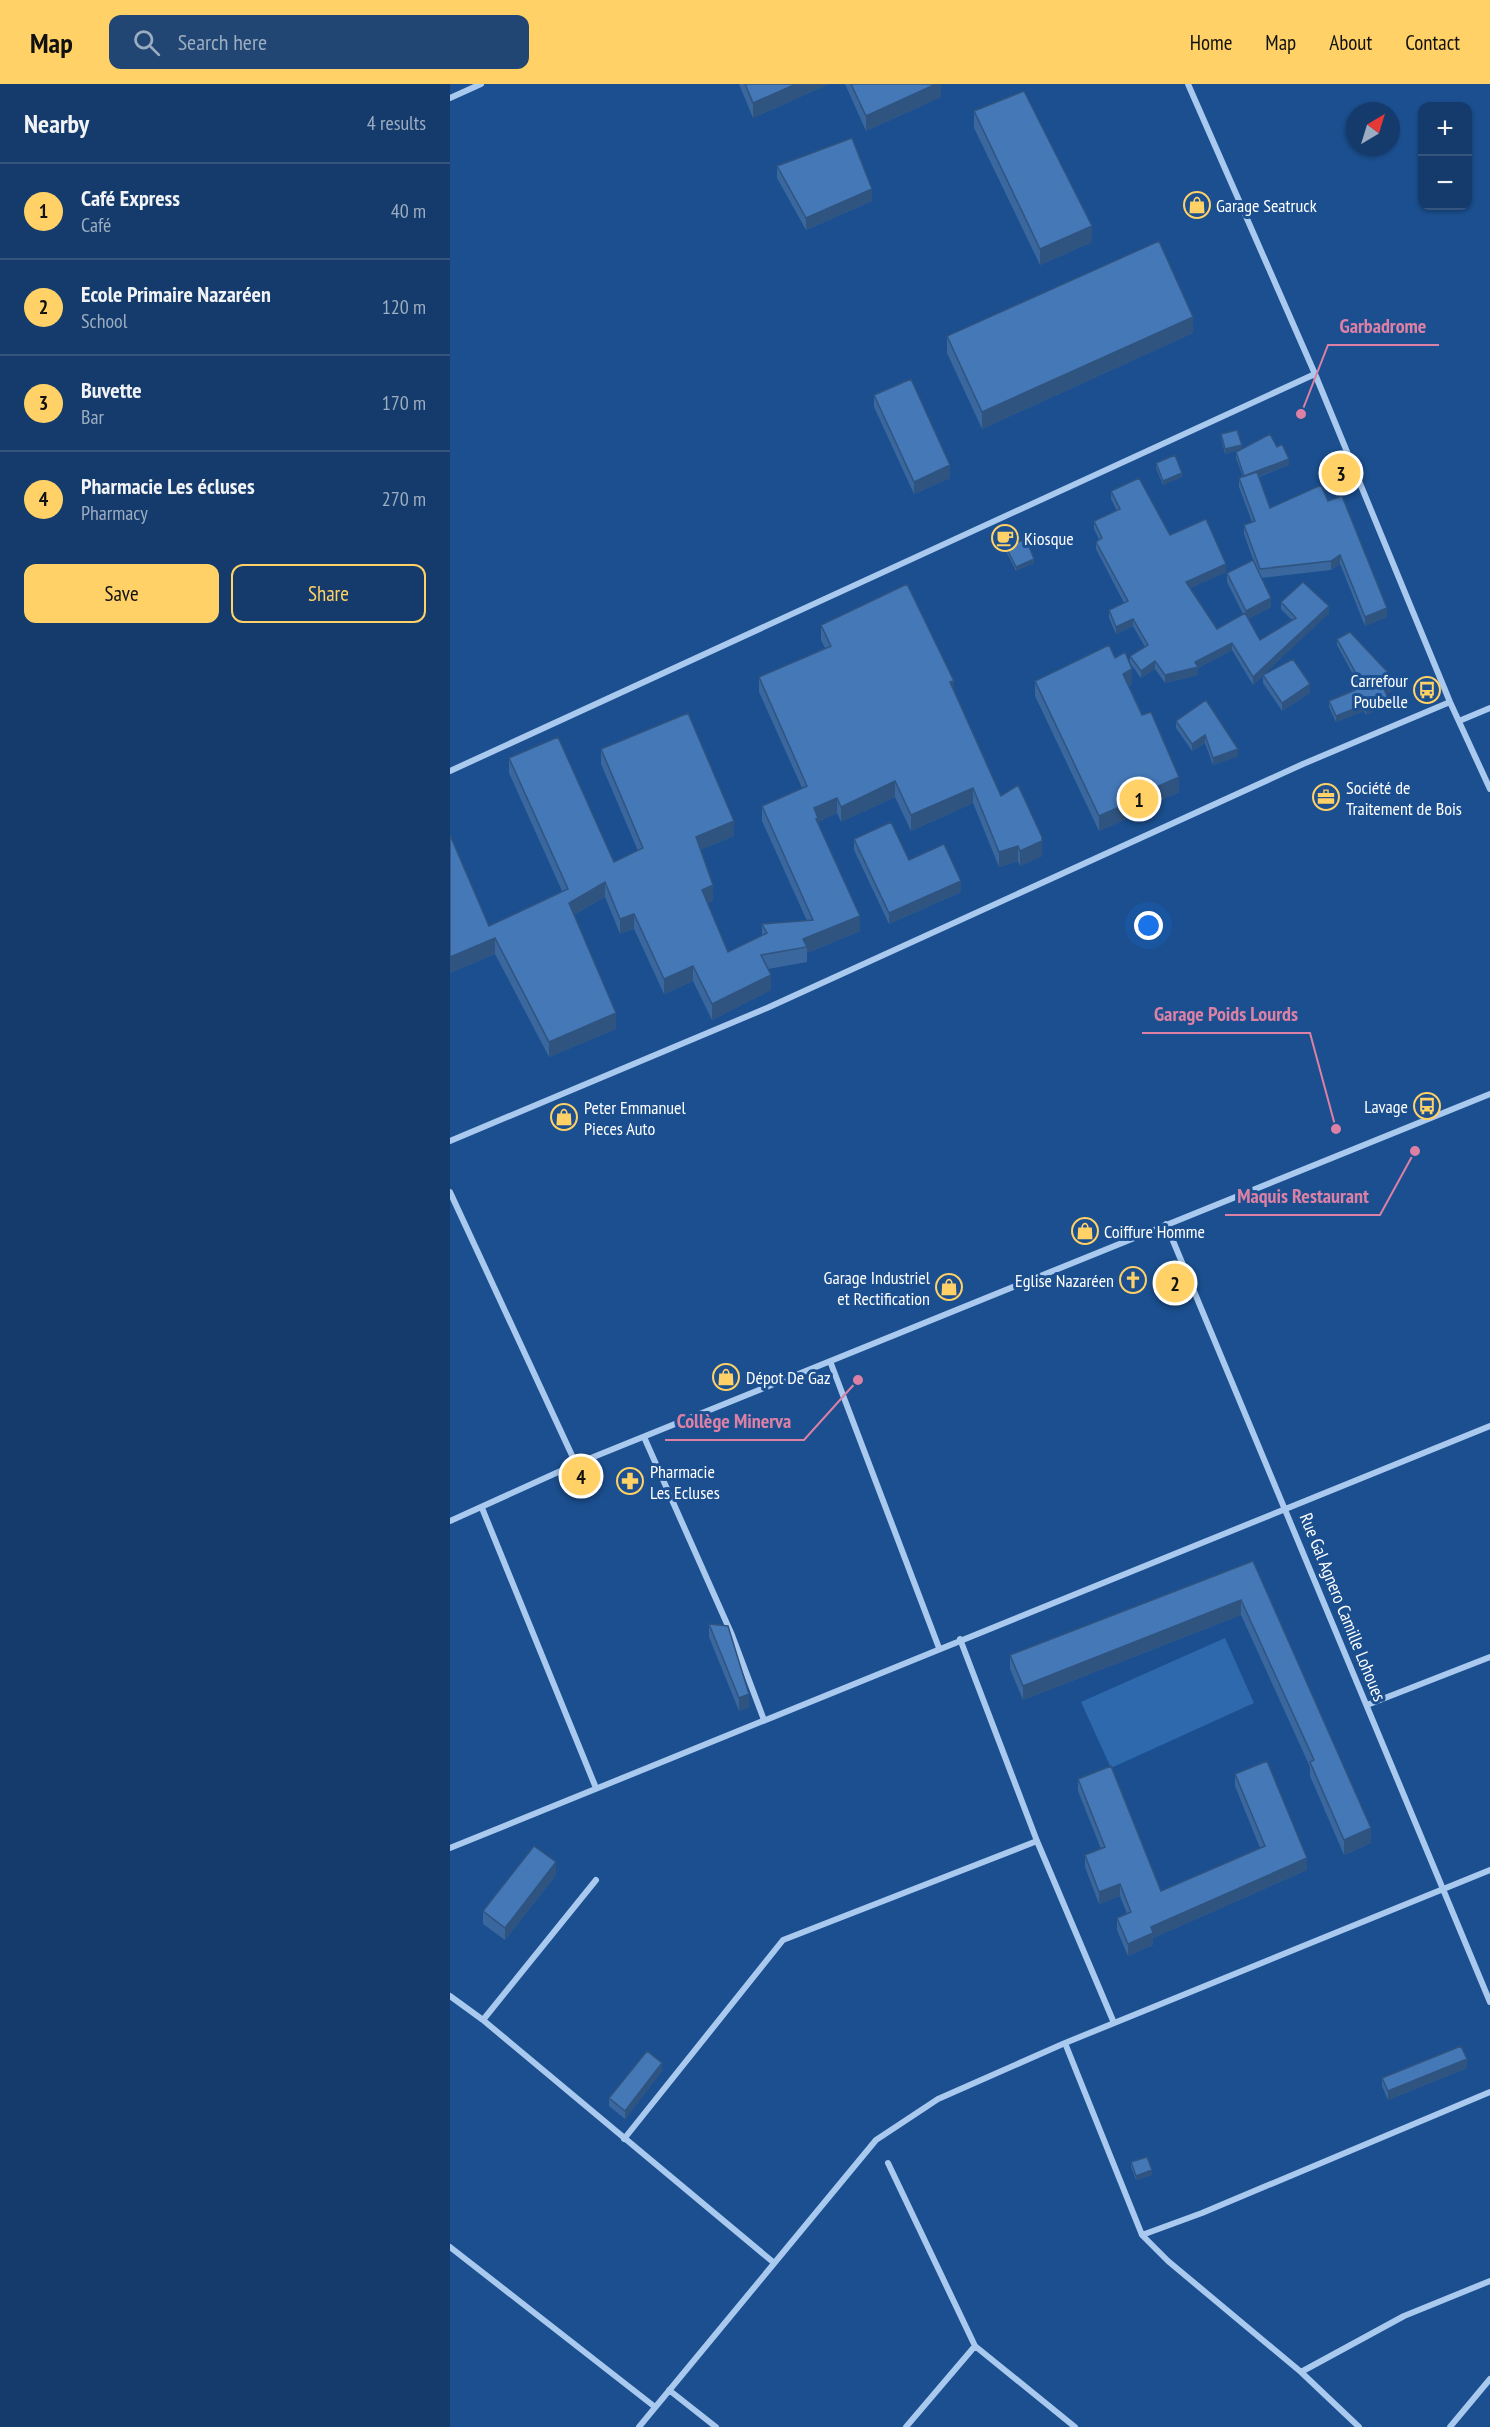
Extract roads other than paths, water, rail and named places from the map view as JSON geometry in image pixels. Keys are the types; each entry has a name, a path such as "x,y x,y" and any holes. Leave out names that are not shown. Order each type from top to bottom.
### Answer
{"street":[{"path":"450,98 481,84"},
{"path":"1188,84 1315,374 1450,702 1490,789"},
{"path":"450,771 1315,374"},
{"path":"450,1141 767,1008 1303,764 1450,702"},
{"path":"1459,722 1490,708"},
{"path":"450,1521 576,1464 1490,1094"},
{"path":"450,1191 576,1464"},
{"name":"Rue Gal Agnero Camille Lohoues","path":"1166,1224 1287,1509 1441,1888 1490,2002"},
{"path":"830,1361 939,1648"},
{"path":"450,1848 960,1639 1490,1426"},
{"path":"644,1437 732,1635 764,1720"},
{"path":"482,1508 596,1788"},
{"path":"960,1639 1037,1841 1114,2023"},
{"path":"1367,1705 1490,1657"},
{"path":"624,2139 783,1940 1037,1841"},
{"path":"639,2427 876,2140 938,2100 1065,2043 1441,1888 1490,1870"},
{"path":"483,2020 597,1880"},
{"path":"450,1996 483,2020 773,2262"},
{"path":"1065,2043 1142,2235 1168,2261 1301,2372 1359,2427"},
{"path":"1142,2235 1202,2213 1490,2092"},
{"path":"888,2163 975,2346 1075,2427"},
{"path":"450,2247 655,2407"},
{"path":"1301,2372 1404,2316 1490,2281"},
{"path":"906,2427 975,2346"},
{"path":"1450,2427 1490,2379"},
{"path":"669,2390 716,2427"}],"place":[{"name":"Garage Seatruck","path":"1197,205"},
{"name":"Garbadrome","path":"1301,414"},
{"name":"Buvette","path":"1341,473"},
{"name":"Kiosque","path":"1005,538"},
{"name":"Carrefour Poubelle","path":"1427,690"},
{"name":"Société de Traitement de Bois","path":"1326,797"},
{"name":"Café Express","path":"1139,799"},
{"name":"Lavage","path":"1427,1106"},
{"name":"Peter Emmanuel Pieces Auto","path":"564,1117"},
{"name":"Garage Poids Lourds","path":"1336,1129"},
{"name":"Maquis Restaurant","path":"1415,1151"},
{"name":"Coiffure Homme","path":"1085,1231"},
{"name":"Eglise Nazaréen","path":"1133,1280"},
{"name":"Ecole Primaire Nazaréen","path":"1175,1283"},
{"name":"Garage Industriel et Rectification","path":"949,1287"},
{"name":"Dépot De Gaz","path":"726,1377"},
{"name":"Collège Minerva","path":"858,1380"},
{"name":"Pharmacie Les écluses","path":"581,1476"},
{"name":"Pharmacie Les Ecluses","path":"630,1481"}]}
